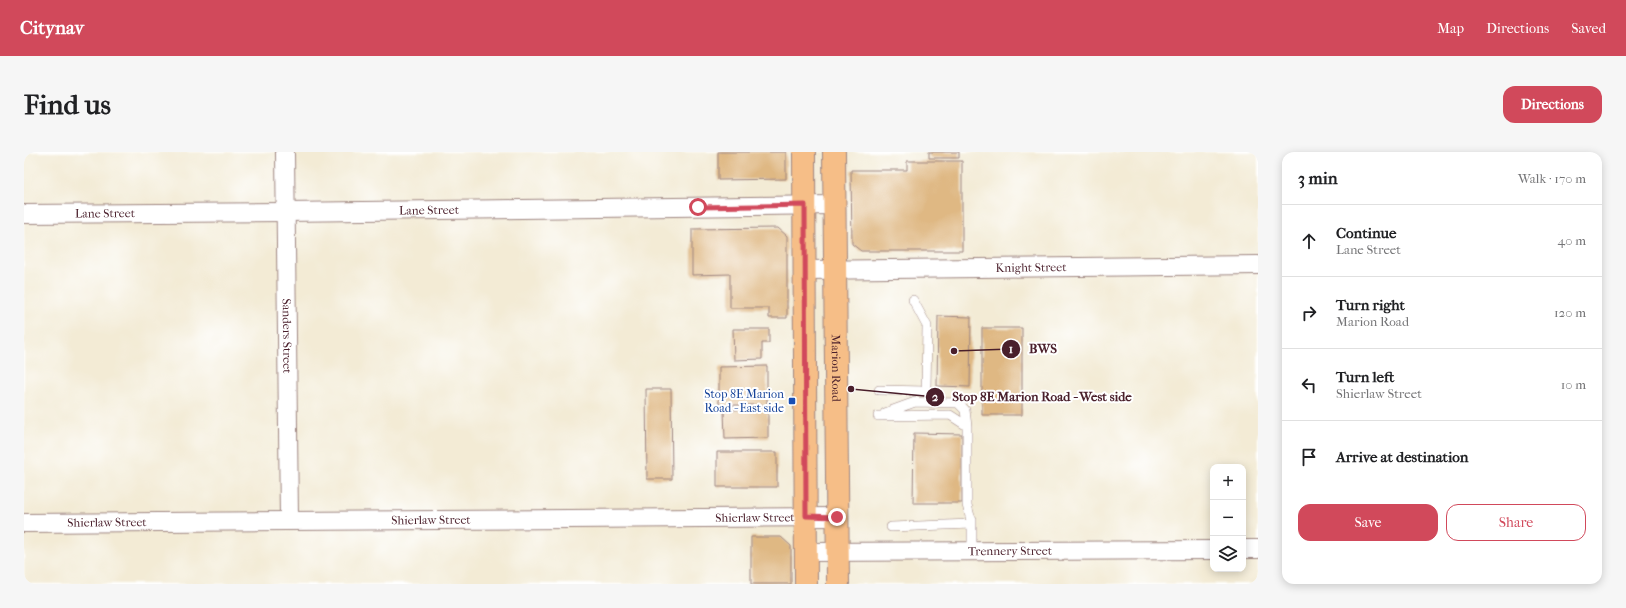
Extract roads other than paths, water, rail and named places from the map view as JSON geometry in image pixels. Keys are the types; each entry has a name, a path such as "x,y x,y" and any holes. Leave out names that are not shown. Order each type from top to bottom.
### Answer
{"main road":[{"path":"804,152 806,584"},
{"name":"Marion Road","path":"834,152 838,584"}],"street":[{"name":"Sanders Street","path":"285,152 289,520"},
{"name":"Lane Street","path":"24,214 835,205"},
{"name":"Knight Street","path":"805,270 1258,265"},
{"name":"Shierlaw Street","path":"24,523 806,516 837,517"},
{"path":"1246,549 1258,549"},
{"name":"Trennery Street","path":"806,552 1210,550"}],"lane":[{"path":"879,390 926,391 927,326 913,300"},
{"path":"967,426 950,415 878,416 915,402 958,403 965,410 967,426 967,505 972,524 972,551"},
{"path":"892,527 972,524"}],"place":[{"name":"BWS","path":"954,351"},
{"name":"Stop 8E Marion Road - West side","path":"851,389"},
{"name":"Stop 8E Marion Road - East side","path":"792,401"}]}
